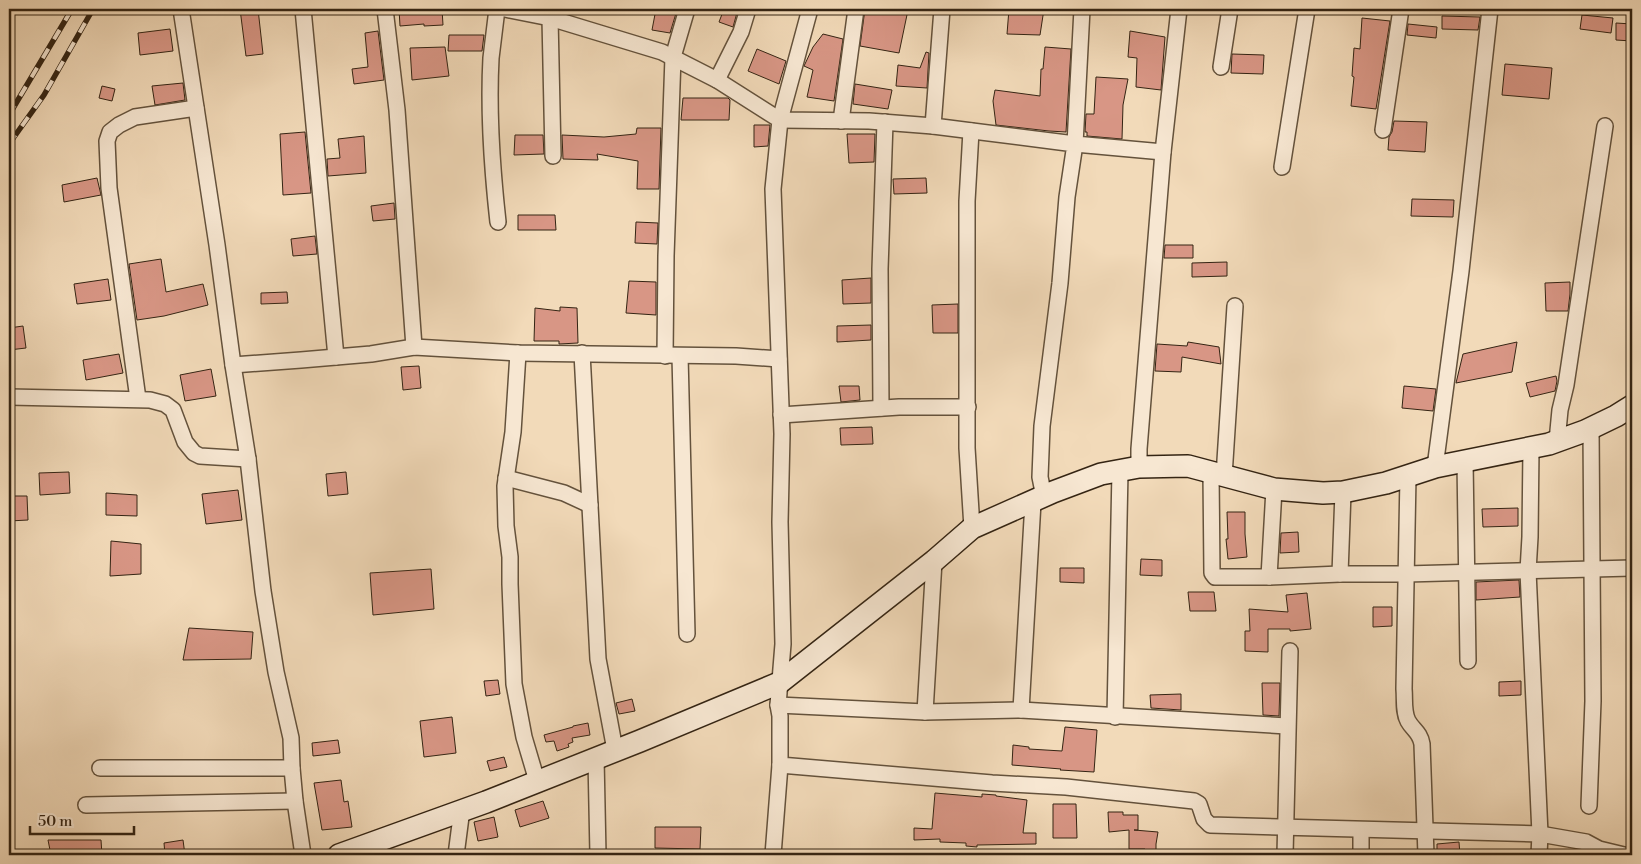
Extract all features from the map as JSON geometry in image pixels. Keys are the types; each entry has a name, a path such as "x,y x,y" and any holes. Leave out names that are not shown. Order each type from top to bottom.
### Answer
{"street":[{"path":"181,9 248,459 265,600 276,672 291,738 295,801 303,855"},
{"path":"303,9 336,357"},
{"path":"385,9 397,110 414,348"},
{"path":"497,9 490,103 493,176 498,222"},
{"path":"505,9 551,13 662,52 717,80 780,120 885,122 934,126 1075,144 1163,152"},
{"path":"665,356 666,256 673,57 687,9"},
{"path":"717,80 741,32 748,9"},
{"path":"773,855 780,765 780,716 778,705 783,644 780,522 782,434 773,189 780,120 810,9"},
{"path":"841,121 856,9"},
{"path":"934,126 942,9"},
{"path":"1022,710 1040,477 1042,426 1060,284 1067,196 1075,144 1082,9"},
{"path":"1115,716 1129,469 1139,449 1163,152 1179,9"},
{"path":"1221,67 1230,9"},
{"path":"1282,167 1307,9"},
{"path":"1383,130 1401,9"},
{"path":"1435,467 1461,271 1490,9"},
{"path":"551,13 553,156"},
{"path":"138,399 109,188 107,141 110,132 135,117 196,108"},
{"path":"881,408 880,269 885,122"},
{"path":"1557,441 1560,410 1566,385 1605,126"},
{"path":"971,131 967,201 967,448 972,528"},
{"path":"1235,306 1218,474 1213,575 1217,578 1632,568"},
{"path":"233,365 336,357 414,348 518,353 736,356 779,359"},
{"path":"518,353 513,432 506,478 506,526 510,557 514,684 524,737 537,781"},
{"path":"582,353 598,659 606,754 598,855"},
{"path":"680,356 687,634"},
{"path":"9,397 138,399 166,404 173,410 185,442 194,453 200,456 248,459"},
{"path":"339,855 462,809 486,802 779,683 934,561 972,528 1101,474 1129,469 1188,466 1274,489 1323,493 1343,492 1386,483 1435,467 1557,441 1591,428 1632,406"},
{"path":"781,415 881,408 968,407"},
{"path":"1589,806 1593,701 1591,428"},
{"path":"1531,448 1528,571 1540,834 1539,855"},
{"path":"1465,462 1468,661"},
{"path":"1408,476 1405,711 1407,719 1418,732 1422,744 1426,855"},
{"path":"506,478 564,493 590,505"},
{"path":"1269,577 1274,489"},
{"path":"1340,574 1343,492"},
{"path":"925,712 934,561"},
{"path":"1285,855 1290,651"},
{"path":"778,705 925,712 1022,710 1287,726"},
{"path":"780,765 992,783 1066,787 1194,801 1199,804 1204,819 1210,826 1540,834 1585,848 1624,855"},
{"path":"100,768 292,768"},
{"path":"86,805 295,801"},
{"path":"456,855 462,809"},
{"path":"1360,855 1361,830"}],"building":[{"path":"240,9 258,9 263,54 246,56"},
{"path":"399,9 442,9 443,25 400,26"},
{"path":"656,9 677,10 670,33 652,30"},
{"path":"724,9 738,9 733,27 719,22"},
{"path":"865,9 908,10 899,53 860,46"},
{"path":"1009,9 1044,9 1040,35 1007,34"},
{"path":"1582,15 1613,18 1611,33 1580,29"},
{"path":"1442,16 1480,17 1478,30 1442,29"},
{"path":"1362,18 1390,21 1376,109 1351,106 1354,48 1360,49"},
{"path":"1616,23 1632,24 1632,41 1616,40"},
{"path":"1408,24 1437,27 1436,38 1407,35"},
{"path":"170,29 173,51 140,55 138,33"},
{"path":"378,31 384,80 354,84 352,69 368,67 365,33"},
{"path":"1130,31 1165,37 1161,90 1136,87 1137,58 1128,57"},
{"path":"823,34 843,39 834,101 807,97 813,70 804,66 813,47"},
{"path":"449,35 484,35 482,51 448,51"},
{"path":"445,47 449,76 412,80 410,48"},
{"path":"1045,47 1071,49 1066,132 996,125 993,101 995,90 1040,96 1041,69 1043,69"},
{"path":"757,49 786,61 779,84 748,71"},
{"path":"926,52 929,53 927,88 896,86 898,65 920,68"},
{"path":"1232,54 1264,55 1263,74 1231,73"},
{"path":"1505,64 1552,68 1549,99 1502,95"},
{"path":"1096,77 1128,79 1123,105 1122,139 1087,136 1087,132 1085,132 1086,114 1094,114"},
{"path":"183,83 185,100 155,105 152,86"},
{"path":"855,84 892,90 888,109 853,104"},
{"path":"102,86 115,89 112,101 99,98"},
{"path":"683,98 728,98 730,100 729,120 681,120"},
{"path":"1394,121 1427,122 1425,152 1388,150 1389,137"},
{"path":"754,125 770,125 768,146 754,147"},
{"path":"637,128 661,128 659,189 637,189 638,161 597,154 598,160 563,159 562,135 604,137 636,134"},
{"path":"305,132 311,193 283,195 280,134"},
{"path":"847,134 875,134 874,162 849,163"},
{"path":"515,135 543,135 544,154 514,155"},
{"path":"364,136 366,173 328,176 327,159 340,158 338,139"},
{"path":"97,178 101,195 64,202 62,185"},
{"path":"926,178 927,193 894,194 893,179"},
{"path":"1412,199 1454,200 1453,217 1411,216"},
{"path":"394,203 395,219 373,221 371,206"},
{"path":"518,215 555,215 556,230 518,230"},
{"path":"636,222 658,223 657,244 635,243"},
{"path":"315,236 317,254 293,256 291,239"},
{"path":"1165,245 1193,245 1193,258 1164,258"},
{"path":"161,259 166,292 203,284 208,305 164,316 137,320 129,264"},
{"path":"1227,262 1227,276 1192,277 1192,263"},
{"path":"871,278 871,303 843,304 842,280"},
{"path":"108,279 111,300 77,304 74,284"},
{"path":"629,281 656,282 656,315 626,313"},
{"path":"1570,282 1568,311 1546,311 1545,283"},
{"path":"287,292 288,303 261,304 261,293"},
{"path":"958,304 958,333 933,333 932,305"},
{"path":"560,307 577,308 578,343 559,344 559,341 534,341 535,308 560,311"},
{"path":"871,325 871,340 837,342 837,326"},
{"path":"23,326 26,348 9,350 9,328"},
{"path":"1188,342 1219,347 1221,364 1182,357 1181,372 1155,371 1157,344 1187,346"},
{"path":"1517,342 1512,372 1456,383 1463,354"},
{"path":"119,354 123,373 86,380 83,360"},
{"path":"419,366 421,388 403,390 401,367"},
{"path":"211,369 216,396 185,401 180,375"},
{"path":"1556,376 1555,391 1530,397 1526,383"},
{"path":"839,386 859,386 860,400 841,402"},
{"path":"1404,386 1436,389 1433,411 1402,408"},
{"path":"872,427 873,444 841,445 840,428"},
{"path":"69,472 70,493 40,495 39,473"},
{"path":"346,472 348,494 328,496 326,474"},
{"path":"238,490 242,520 206,524 202,494"},
{"path":"106,493 137,495 137,516 106,515"},
{"path":"9,496 27,496 28,520 9,521"},
{"path":"1518,508 1518,526 1483,527 1482,509"},
{"path":"1227,512 1245,512 1247,557 1228,559 1226,539 1228,539"},
{"path":"1298,532 1299,552 1280,553 1281,533"},
{"path":"111,541 141,544 141,574 110,576"},
{"path":"1141,559 1162,560 1162,576 1140,575"},
{"path":"1060,568 1084,568 1084,583 1060,582"},
{"path":"431,569 434,609 373,615 370,573"},
{"path":"1519,580 1520,597 1476,600 1476,582"},
{"path":"1188,592 1214,592 1216,611 1190,611"},
{"path":"1307,593 1311,629 1290,631 1290,629 1268,629 1268,652 1245,651 1245,631 1250,631 1249,609 1288,612 1286,595"},
{"path":"1373,607 1392,607 1392,626 1373,627"},
{"path":"189,628 253,632 251,659 183,660"},
{"path":"498,680 500,694 486,696 484,681"},
{"path":"1521,681 1521,695 1499,696 1499,682"},
{"path":"1262,683 1280,683 1279,716 1263,715"},
{"path":"1181,694 1181,710 1151,708 1150,695"},
{"path":"632,699 635,711 619,714 616,703"},
{"path":"452,717 456,753 424,757 420,721"},
{"path":"588,723 590,735 572,738 573,742 568,744 569,747 557,751 554,741 546,742 544,735"},
{"path":"1065,727 1097,730 1094,772 1012,765 1013,745 1029,747 1029,749 1062,751"},
{"path":"338,740 340,753 313,756 312,743"},
{"path":"504,757 507,767 490,771 487,761"},
{"path":"341,780 344,802 348,801 352,827 322,830 314,783"},
{"path":"935,793 982,797 982,794 996,795 1027,800 1023,833 1036,833 1036,844 977,845 977,847 966,846 966,843 940,842 940,839 914,840 914,828 932,829"},
{"path":"543,801 549,818 520,827 515,810"},
{"path":"1053,804 1076,804 1077,838 1053,838"},
{"path":"1108,812 1138,815 1138,830 1134,830 1158,832 1156,855 1144,855 1145,849 1129,849 1129,830 1109,832"},
{"path":"494,817 498,837 478,841 474,822"},
{"path":"655,827 701,827 700,849 655,848"},
{"path":"48,840 101,840 102,855 51,855"},
{"path":"183,840 185,855 165,855 164,843"},
{"path":"1459,842 1460,855 1437,855 1437,844"}],"railway":[{"path":"9,115 72,9"},
{"path":"9,144 44,95 93,9"}]}
